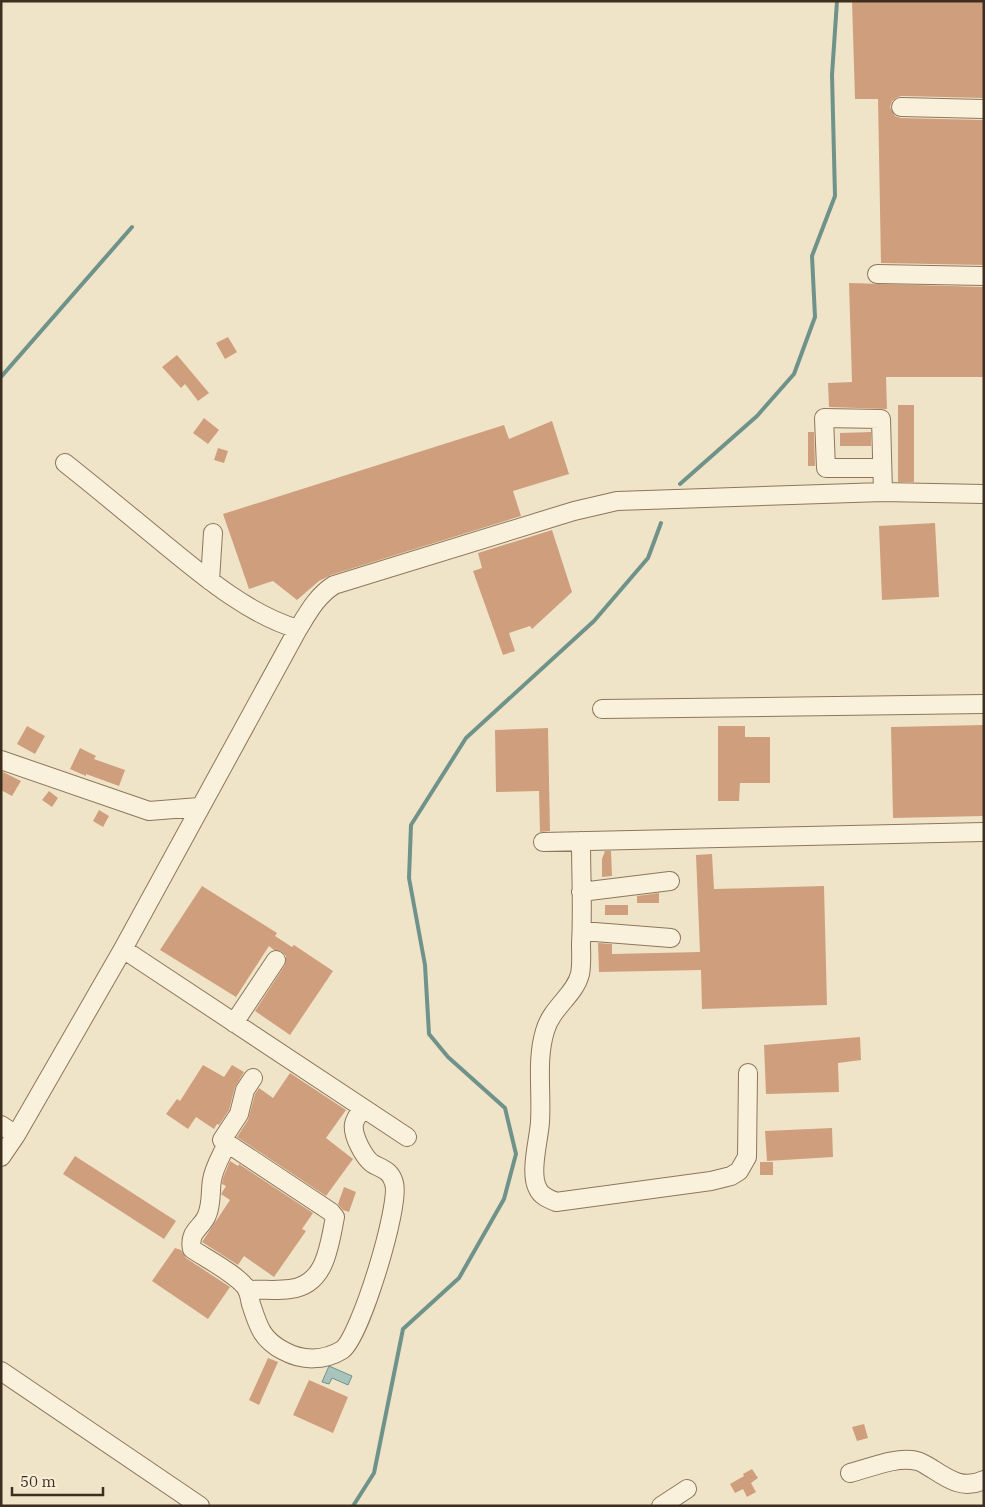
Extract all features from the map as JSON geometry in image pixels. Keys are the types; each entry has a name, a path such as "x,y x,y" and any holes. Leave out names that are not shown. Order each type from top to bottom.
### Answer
{"street":[{"path":"902,107 984,109"},
{"path":"877,274 984,276"},
{"path":"65,463 210,581 265,616 298,629"},
{"path":"882,468 883,492"},
{"path":"1,1157 16,1136 123,949 298,629 316,599 334,585 574,511 618,502 883,492 984,494"},
{"path":"210,581 213,533"},
{"path":"602,709 984,704"},
{"path":"1,760 148,811 199,807"},
{"path":"543,842 984,832"},
{"path":"581,841 582,931 580,973 577,984 553,1013 545,1030 541,1049 540,1121 535,1165 535,1179 538,1190 546,1198 556,1202 711,1181 731,1176 739,1171 747,1157 748,1073"},
{"path":"581,892 670,881"},
{"path":"582,931 671,938"},
{"path":"123,949 407,1137"},
{"path":"234,1023 276,960"},
{"path":"247,1290 291,1289 311,1281 322,1268 330,1245 335,1217 331,1212 222,1140 239,1114 245,1090 253,1078"},
{"path":"227,1143 212,1181 211,1202 207,1217 197,1228 191,1243 192,1249 231,1274 247,1290 260,1329 268,1342 307,1360 329,1356 344,1349 357,1329 380,1261 396,1196 394,1183 387,1170 371,1163 355,1138 354,1124 362,1108"},
{"path":"1,1125 16,1136"},
{"path":"1,1371 200,1506"},
{"path":"850,1474 889,1462 906,1460 919,1461 955,1483 966,1484 984,1480"},
{"path":"660,1506 687,1489"}],"water":[{"path":"329,1366 352,1376 348,1385 332,1378 329,1384 322,1382"}],"building":[{"path":"852,1 984,1 984,98 901,96 892,101 890,107 895,116 901,118 984,120 984,265 881,263 878,99 855,99"},
{"path":"849,283 984,287 984,377 886,377 887,409 829,407 828,383 852,382"},
{"path":"228,337 237,352 225,359 216,343"},
{"path":"177,355 209,393 198,401 185,384 181,388 162,367"},
{"path":"898,405 914,405 914,482 898,482"},
{"path":"204,418 219,430 208,444 193,433"},
{"path":"552,421 569,474 513,491 521,516 331,575 319,581 297,600 273,581 249,589 223,514 504,425 509,439"},
{"path":"808,432 814,432 815,466 808,466"},
{"path":"871,432 871,446 840,446 840,433"},
{"path":"218,448 228,451 224,463 214,460"},
{"path":"935,523 939,597 882,600 879,526"},
{"path":"552,530 572,592 532,629 530,626 509,633 515,651 503,655 473,571 482,568 478,553"},
{"path":"983,725 984,816 893,818 891,727"},
{"path":"27,726 45,736 35,754 17,744"},
{"path":"718,726 745,726 745,737 770,737 770,783 740,783 739,801 718,801"},
{"path":"548,728 550,831 540,832 539,791 496,792 495,730"},
{"path":"80,748 96,756 94,759 125,770 119,786 70,769"},
{"path":"1,771 21,781 12,796 1,790"},
{"path":"49,791 58,798 52,807 42,800"},
{"path":"99,810 109,816 103,827 93,821"},
{"path":"605,851 611,851 612,876 602,877 602,859"},
{"path":"712,854 714,889 824,886 827,1005 702,1009 701,970 599,972 598,943 612,944 612,954 700,952 696,855"},
{"path":"202,886 277,933 275,936 292,947 294,945 333,971 290,1035 255,1011 285,965 286,956 281,951 274,950 269,946 236,997 160,950"},
{"path":"659,893 659,903 637,903 637,896"},
{"path":"605,905 628,905 628,915 605,915"},
{"path":"860,1037 861,1060 838,1063 839,1092 766,1094 764,1045"},
{"path":"203,1065 224,1077 232,1065 244,1072 235,1087 229,1110 219,1125 217,1124 214,1129 196,1117 188,1129 166,1114 177,1099 180,1101"},
{"path":"290,1073 346,1110 326,1138 353,1159 326,1196 237,1137 248,1120 255,1094 259,1088 273,1098"},
{"path":"832,1128 833,1157 767,1161 765,1131"},
{"path":"75,1156 176,1221 164,1239 63,1174"},
{"path":"230,1161 238,1166 239,1164 313,1213 302,1229 306,1231 274,1277 244,1256 238,1265 202,1242 230,1200 221,1194 226,1186 222,1184"},
{"path":"760,1162 773,1162 773,1175 760,1175"},
{"path":"344,1187 356,1192 349,1212 343,1210 338,1204"},
{"path":"175,1248 181,1250 186,1258 230,1287 208,1319 152,1281"},
{"path":"268,1358 278,1362 259,1405 249,1400"},
{"path":"309,1380 348,1397 333,1433 293,1415"},
{"path":"864,1424 868,1438 857,1441 852,1427"},
{"path":"752,1469 758,1478 751,1483 756,1492 747,1497 743,1489 735,1493 730,1484"}],"waterway":[{"path":"680,484 757,416 794,374 815,317 812,256 835,196 832,75 837,1"},
{"path":"1,377 132,227"},
{"path":"353,1506 374,1473 403,1329 459,1278 504,1199 516,1154 505,1108 448,1057 429,1034 425,965 409,878 411,825 466,738 594,621 648,558 661,523"}]}
